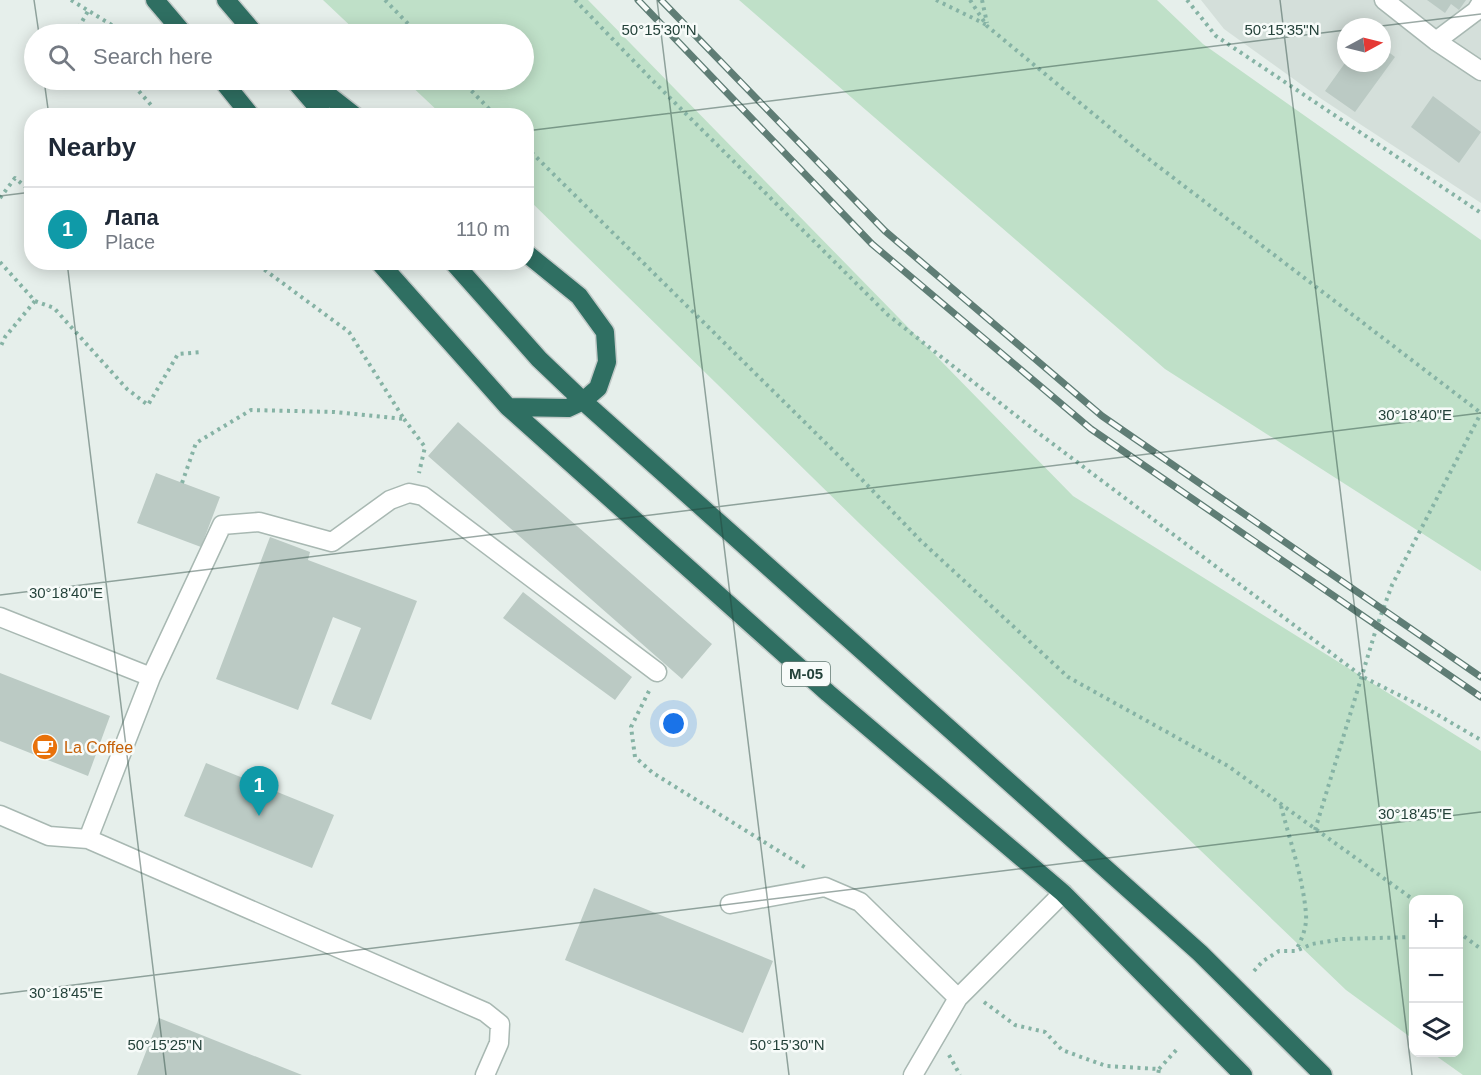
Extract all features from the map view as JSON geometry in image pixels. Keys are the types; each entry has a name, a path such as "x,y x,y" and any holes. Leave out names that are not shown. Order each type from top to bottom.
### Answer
{"highway":[{"path":"154,0 175,24"},
{"path":"226,0 247,24"},
{"path":"230,90 245,108"},
{"path":"303,90 318,108"},
{"path":"322,90 344,108"},
{"path":"508,407 568,408 583,401 598,388 607,362 605,332 579,296 534,259"},
{"name":"М-05","path":"386,270 508,407 828,693 1063,893 1243,1075"},
{"path":"460,270 539,359 583,401 1200,954 1323,1075"}],"street":[{"path":"238,0 251,24"},
{"path":"1384,0 1436,41 1481,71"},
{"path":"1436,41 1476,12 1481,3"},
{"path":"88,839 151,677 222,525 259,522 332,542 390,500 409,493 423,496 657,672"},
{"path":"0,617 151,677"},
{"path":"0,815 49,836 88,839 485,1012 500,1024 499,1043 485,1075"},
{"path":"730,904 825,887 860,902 962,993"},
{"path":"912,1075 962,993 1063,893"}],"path":[{"path":"71,0 110,24"},
{"path":"385,0 408,24"},
{"path":"575,0 888,315 1055,446 1363,677 1431,711 1481,741"},
{"path":"936,0 987,26 1137,150 1481,413 1392,585 1377,626 1315,830"},
{"path":"970,0 987,26"},
{"path":"982,0 987,26"},
{"path":"1187,0 1216,36 1481,213"},
{"path":"81,24 88,11"},
{"path":"138,90 152,108"},
{"path":"471,90 488,108"},
{"path":"534,155 847,464 920,540 1068,677 1228,766 1409,897"},
{"path":"0,198 15,178 24,185"},
{"path":"0,262 35,301 54,308 127,389 148,405 178,354 202,352"},
{"path":"265,270 349,332 404,419 425,447 419,472 423,496"},
{"path":"0,348 5,337 35,301"},
{"path":"182,483 196,443 251,410 334,412 404,419"},
{"path":"657,672 631,727 635,758 653,773 810,872"},
{"path":"1280,805 1295,857 1306,915 1304,936 1296,951"},
{"path":"1463,936 1481,949"},
{"path":"1254,971 1263,961 1279,951 1296,951 1312,944 1342,939 1409,937"},
{"path":"962,993 1015,1025 1045,1032 1062,1050 1106,1066 1159,1069"},
{"path":"1158,1075 1159,1069 1179,1047"}],"shaded area":[{"path":"1201,0 1481,0 1481,203 1320,98 1224,29"}],"green space":[{"path":"323,0 588,0 1073,496 1481,751 1481,1075 1463,1075 1438,1057 1463,1057 1463,895 1409,895 1409,1036 1346,990 860,524 534,205 534,108 435,108 416,90 534,90 534,24 348,24"},
{"path":"739,0 1157,0 1203,44 1481,240 1481,571 1165,369"}],"building":[{"path":"1427,0 1466,0 1459,10 1451,4 1445,13"},
{"path":"1339,72 1384,72 1355,112 1325,91"},
{"path":"1433,96 1481,132 1459,163 1411,127"},
{"path":"458,422 712,644 682,679 428,456"},
{"path":"156,473 220,497 201,547 137,523"},
{"path":"270,537 310,552 308,560 417,601 371,720 331,704 361,628 333,617 298,710 216,679"},
{"path":"523,592 632,677 615,700 503,618"},
{"path":"0,673 110,716 88,776 0,741"},
{"path":"206,763 334,815 312,868 184,816"},
{"path":"594,888 773,961 743,1033 565,960"},
{"path":"159,1018 302,1075 137,1075"}],"railway":[{"path":"638,0 872,244 1091,429 1481,697"},
{"path":"661,0 885,231 1102,416 1481,677"}],"place":[{"name":"La Coffee","path":"45,747"},
{"name":"Лапа","path":"259,816"}]}
